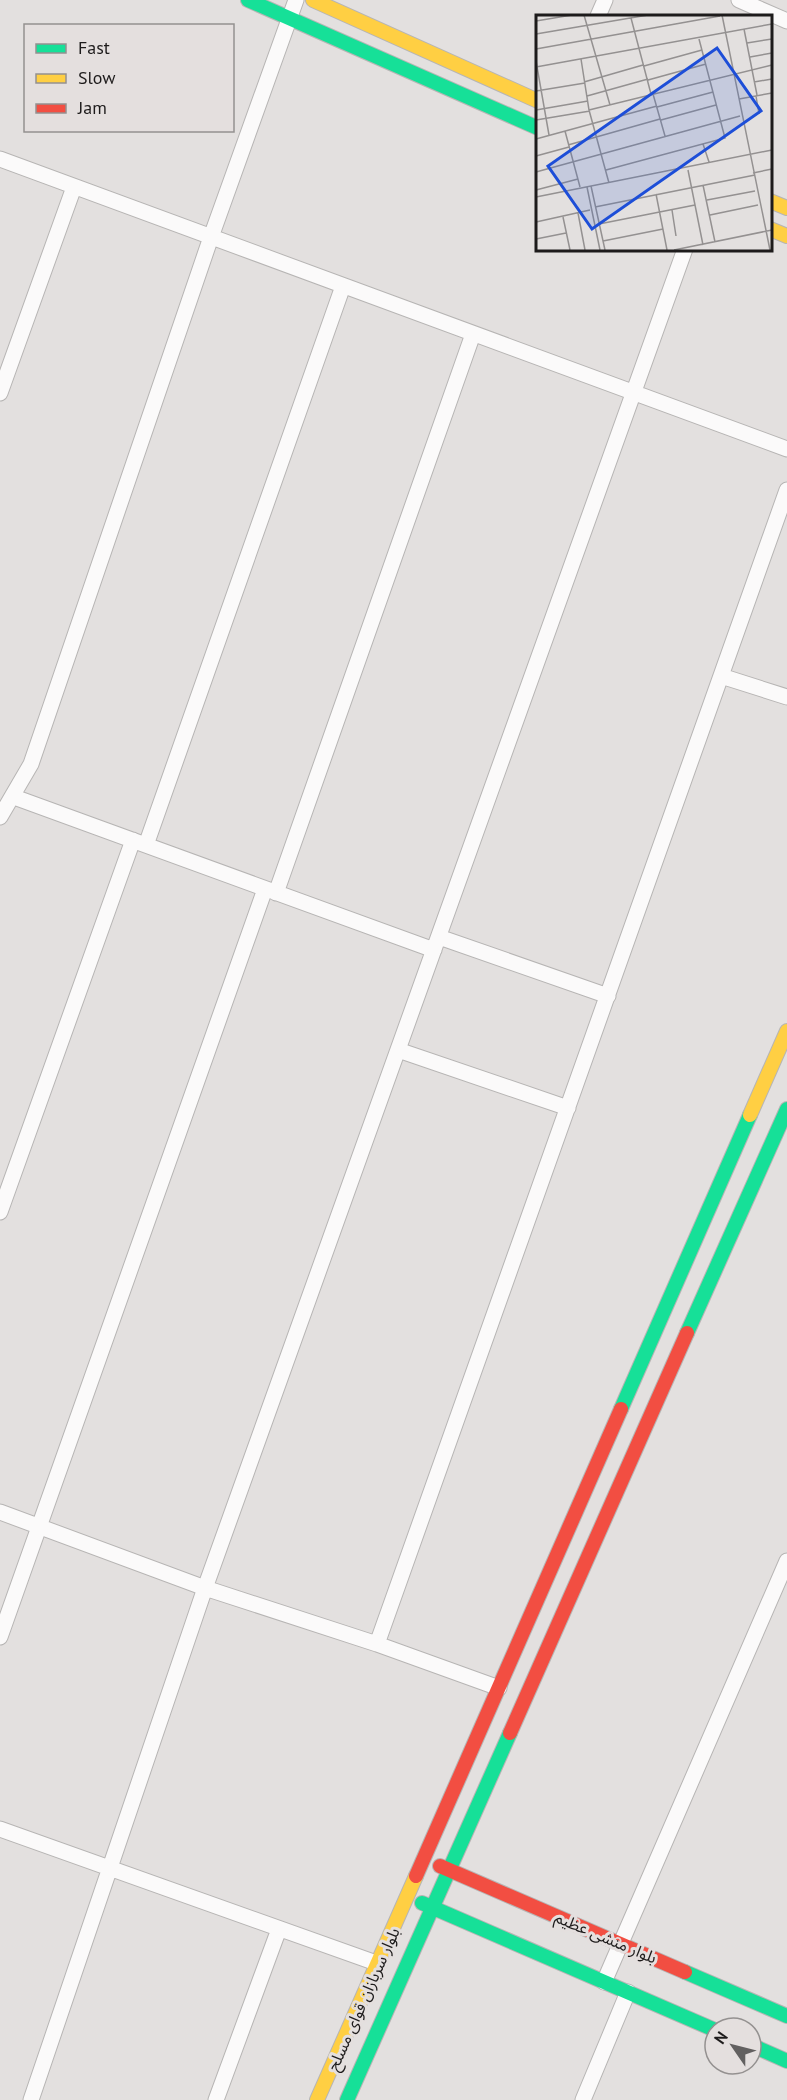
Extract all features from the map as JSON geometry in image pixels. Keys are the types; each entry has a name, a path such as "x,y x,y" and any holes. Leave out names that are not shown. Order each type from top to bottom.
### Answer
{"main road":[{"path":"248,0 536,127"},
{"path":"313,0 536,99"},
{"path":"772,201 787,208"},
{"path":"772,229 787,236"},
{"name":"بلوار سربازان قوای مسلح","path":"317,2100 379,1964 787,1031"},
{"name":"بلوار سربازان قوای مسلح","path":"347,2100 435,1909 787,1109"},
{"name":"بلوار منشی عظیم","path":"424,1859 786,2014"},
{"path":"407,1897 703,2025"},
{"path":"763,2050 787,2061"}],"street":[{"path":"1,815 14,797 31,764 211,237 296,0"},
{"path":"598,15 605,0"},
{"path":"739,0 787,21"},
{"path":"0,159 787,449"},
{"path":"0,393 74,187"},
{"path":"31,2100 205,1588 685,250"},
{"path":"0,1212 140,843 344,286"},
{"path":"0,1637 37,1526 473,334"},
{"path":"378,1644 787,490"},
{"path":"721,676 787,697"},
{"path":"14,797 271,891 608,996"},
{"path":"398,1050 568,1107"},
{"path":"0,1512 205,1588 378,1644 499,1688"},
{"path":"604,1982 787,1561"},
{"path":"0,1829 379,1964"},
{"path":"216,2100 279,1929"},
{"path":"583,2100 628,1992"}],"traffic: fast":[{"path":"248,0 536,127"},
{"path":"687,1333 787,1109"},
{"path":"621,1409 750,1115"},
{"path":"347,2100 510,1733"},
{"path":"422,1903 703,2025"},
{"path":"685,1972 787,2016"},
{"path":"763,2050 787,2061"}],"traffic: slow":[{"path":"313,0 536,100"},
{"path":"772,202 787,208"},
{"path":"772,230 787,236"},
{"path":"750,1115 787,1031"},
{"path":"317,2100 416,1876"}],"traffic: jam":[{"path":"510,1733 687,1333"},
{"path":"416,1876 621,1409"},
{"path":"440,1866 685,1972"}]}
